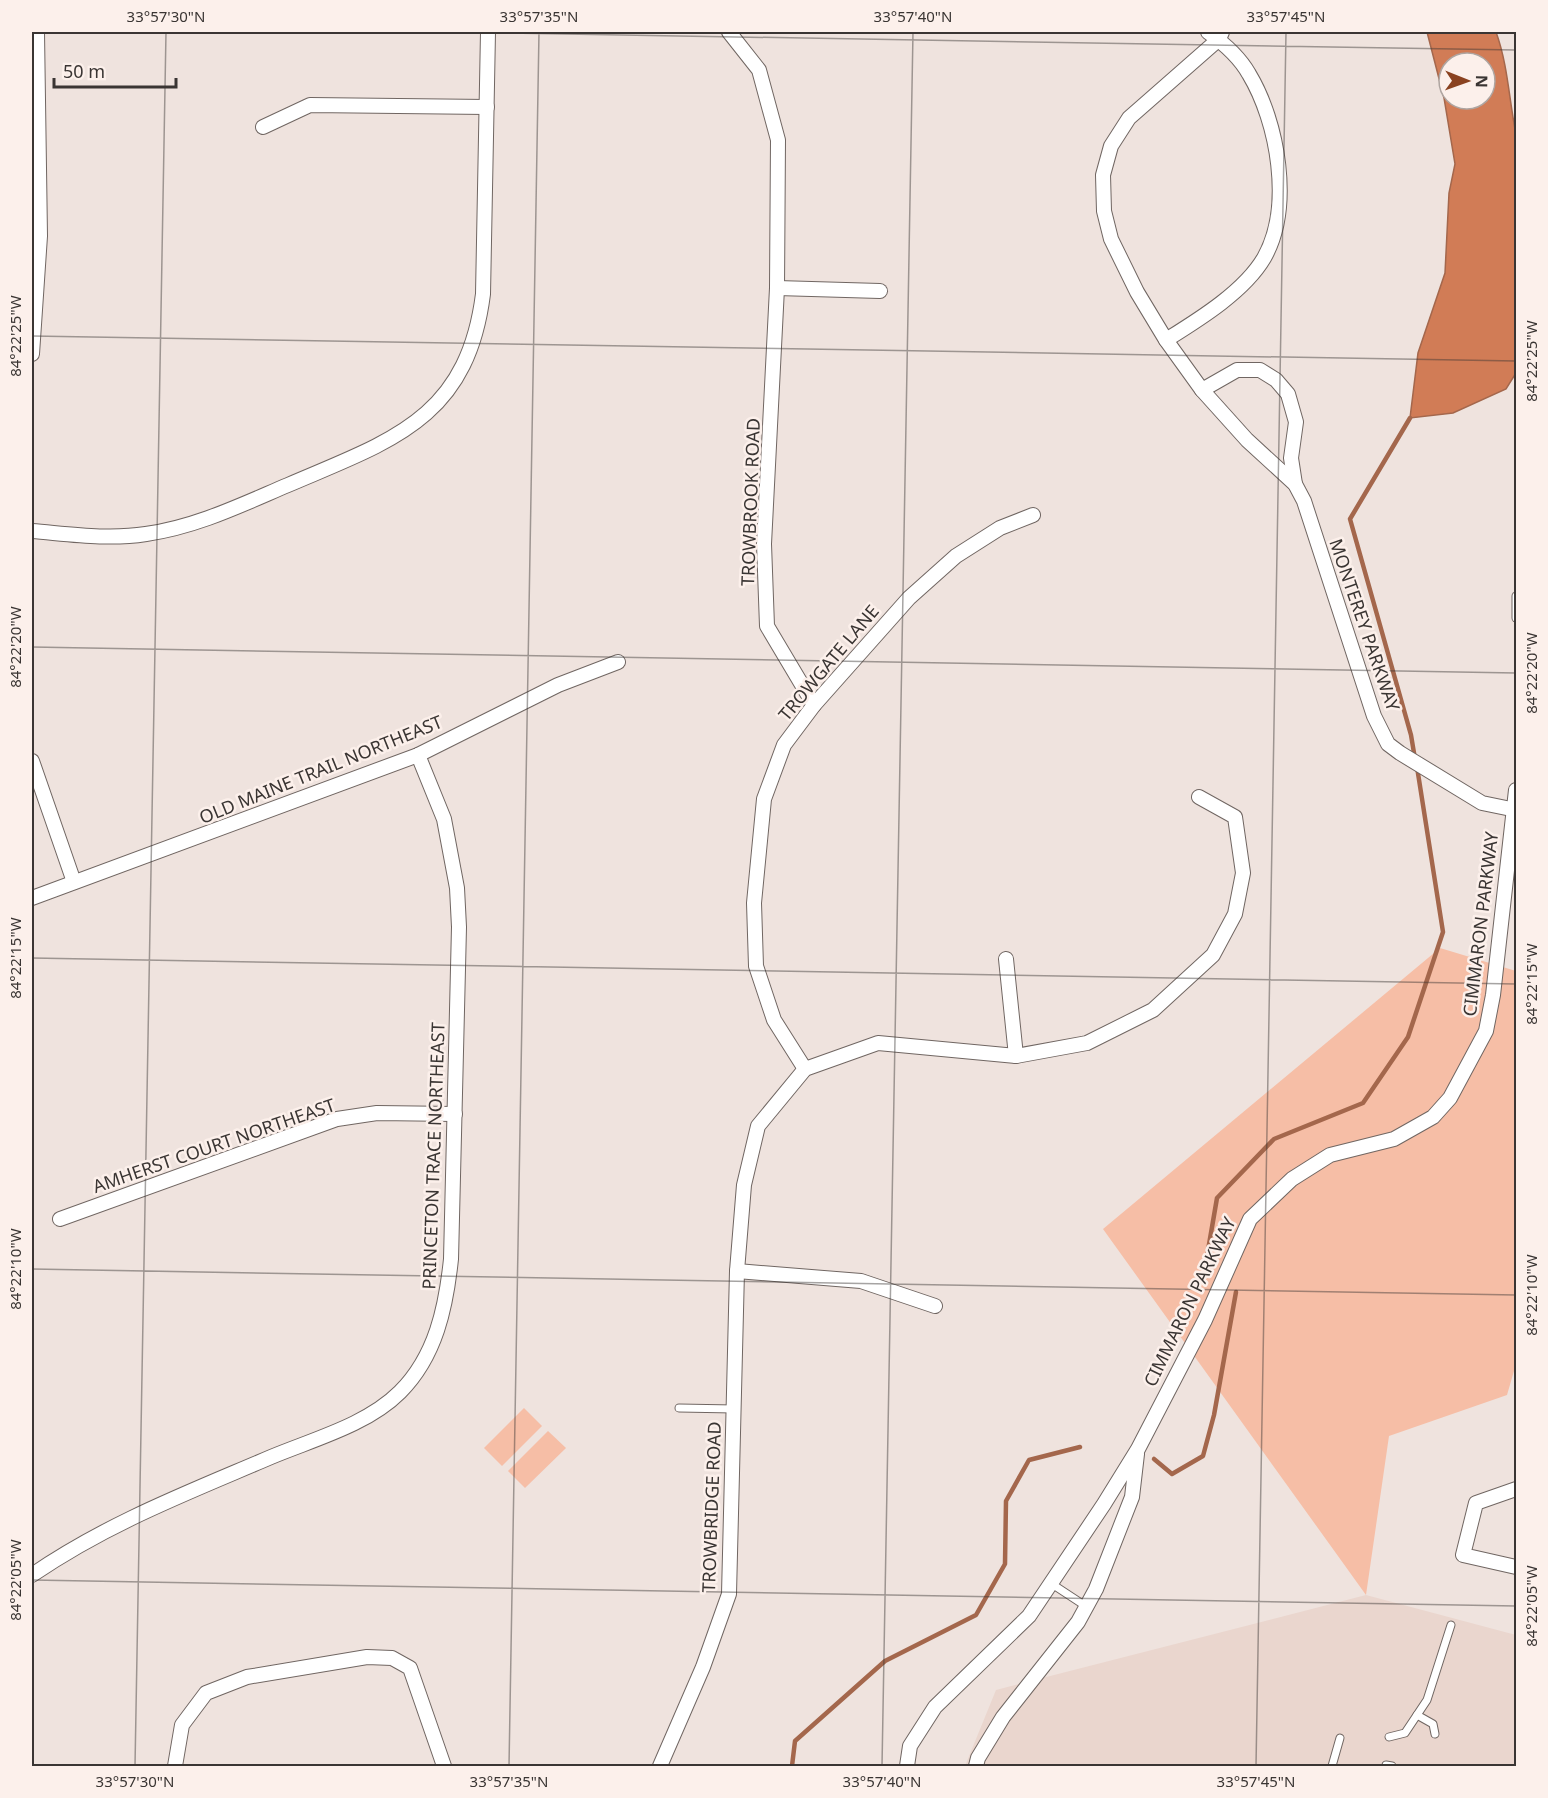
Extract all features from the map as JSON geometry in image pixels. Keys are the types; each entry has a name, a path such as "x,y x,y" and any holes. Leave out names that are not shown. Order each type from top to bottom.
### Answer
{"street":[{"path":"32,354 40,236 35,186 37,32"},
{"path":"32,531 115,536 145,534 185,526 214,517 387,442 425,416 444,396 471,348 479,322 483,294 488,32"},
{"name":"TROWBROOK ROAD","path":"729,32 759,70 778,140 777,288 764,543 767,626 814,705"},
{"name":"MONTEREY PARKWAY","path":"1166,340 1201,318 1248,278 1263,259 1274,235 1278,153 1262,101 1248,72 1216,34 1129,118 1111,146 1103,175 1104,211 1111,239 1137,292 1166,340 1202,390 1247,440 1295,484"},
{"path":"263,127 310,105 487,107"},
{"path":"777,288 880,291"},
{"name":"MONTEREY PARKWAY","path":"1202,390 1237,370 1260,370 1276,380 1288,394 1296,422 1291,458 1295,484 1304,501 1374,716 1388,744 1482,803 1515,810"},
{"name":"TROWGATE LANE","path":"806,1069 774,1020 756,966 754,903 764,799 784,745 814,705 909,598 956,556 1000,528 1034,515"},
{"name":"OLD MAINE TRAIL NORTHEAST","path":"32,898 417,755 558,685 618,662"},
{"name":"PRINCETON TRACE NORTHEAST","path":"32,1575 105,1529 361,1419 399,1393 427,1355 439,1326 447,1296 451,1259 459,927 457,888 444,819 417,755"},
{"path":"32,761 74,882"},
{"name":"CIMMARON PARKWAY","path":"907,1767 910,1746 935,1707 1029,1616 1138,1449 1205,1320 1250,1219 1292,1179 1330,1155 1394,1139 1433,1117 1450,1098 1486,1031 1493,995 1516,790"},
{"path":"806,1069 879,1043 1016,1056 1087,1043 1153,1010 1213,955 1235,914 1243,873 1235,817 1199,797"},
{"path":"1006,959 1016,1056"},
{"name":"TROWBRIDGE ROAD","path":"660,1767 703,1667 729,1594 737,1271 744,1185 758,1126 806,1069"},
{"name":"AMHERST COURT NORTHEAST","path":"60,1219 337,1119 377,1113 454,1114"},
{"path":"737,1271 861,1281 935,1306"},
{"name":"CIMMARON PARKWAY","path":"976,1767 978,1758 1003,1717 1078,1622 1087,1607 1132,1497 1138,1449"},
{"path":"1516,1489 1476,1503 1463,1555 1516,1567"},
{"path":"175,1767 182,1725 206,1693 247,1677 367,1657 392,1658 410,1668 444,1767"}],"lane":[{"path":"1516,596 1516,618"},
{"path":"678,1408 734,1409"},
{"path":"1052,1584 1087,1607"},
{"path":"1389,1737 1404,1733 1427,1700 1451,1625"},
{"path":"1417,1715 1433,1724 1435,1734"},
{"path":"1332,1767 1340,1738"}],"shaded area":[{"path":"1427,32 1496,32 1506,70 1516,134 1516,373 1506,389 1453,413 1410,418 1418,353 1445,273 1449,193 1455,164 1446,111 1497,111 1497,51 1437,51 1437,71"},
{"path":"1440,948 1516,971 1516,1364 1507,1395 1389,1436 1366,1595 1103,1229"},
{"path":"524,1408 542,1426 502,1466 484,1448"},
{"path":"548,1431 566,1448 525,1488 508,1471"},
{"path":"1366,1595 1516,1635 1516,1766 965,1766 996,1690"}],"waterway":[{"path":"1410,418 1350,519 1411,735 1415,759"},
{"path":"1206,1262 1217,1198 1274,1139 1363,1103 1408,1037 1443,932 1417,767"},
{"path":"1154,1459 1172,1474 1203,1456 1214,1415 1236,1292"},
{"path":"792,1766 795,1741 885,1661 976,1615 1005,1564 1006,1501 1029,1460 1080,1447"}]}
